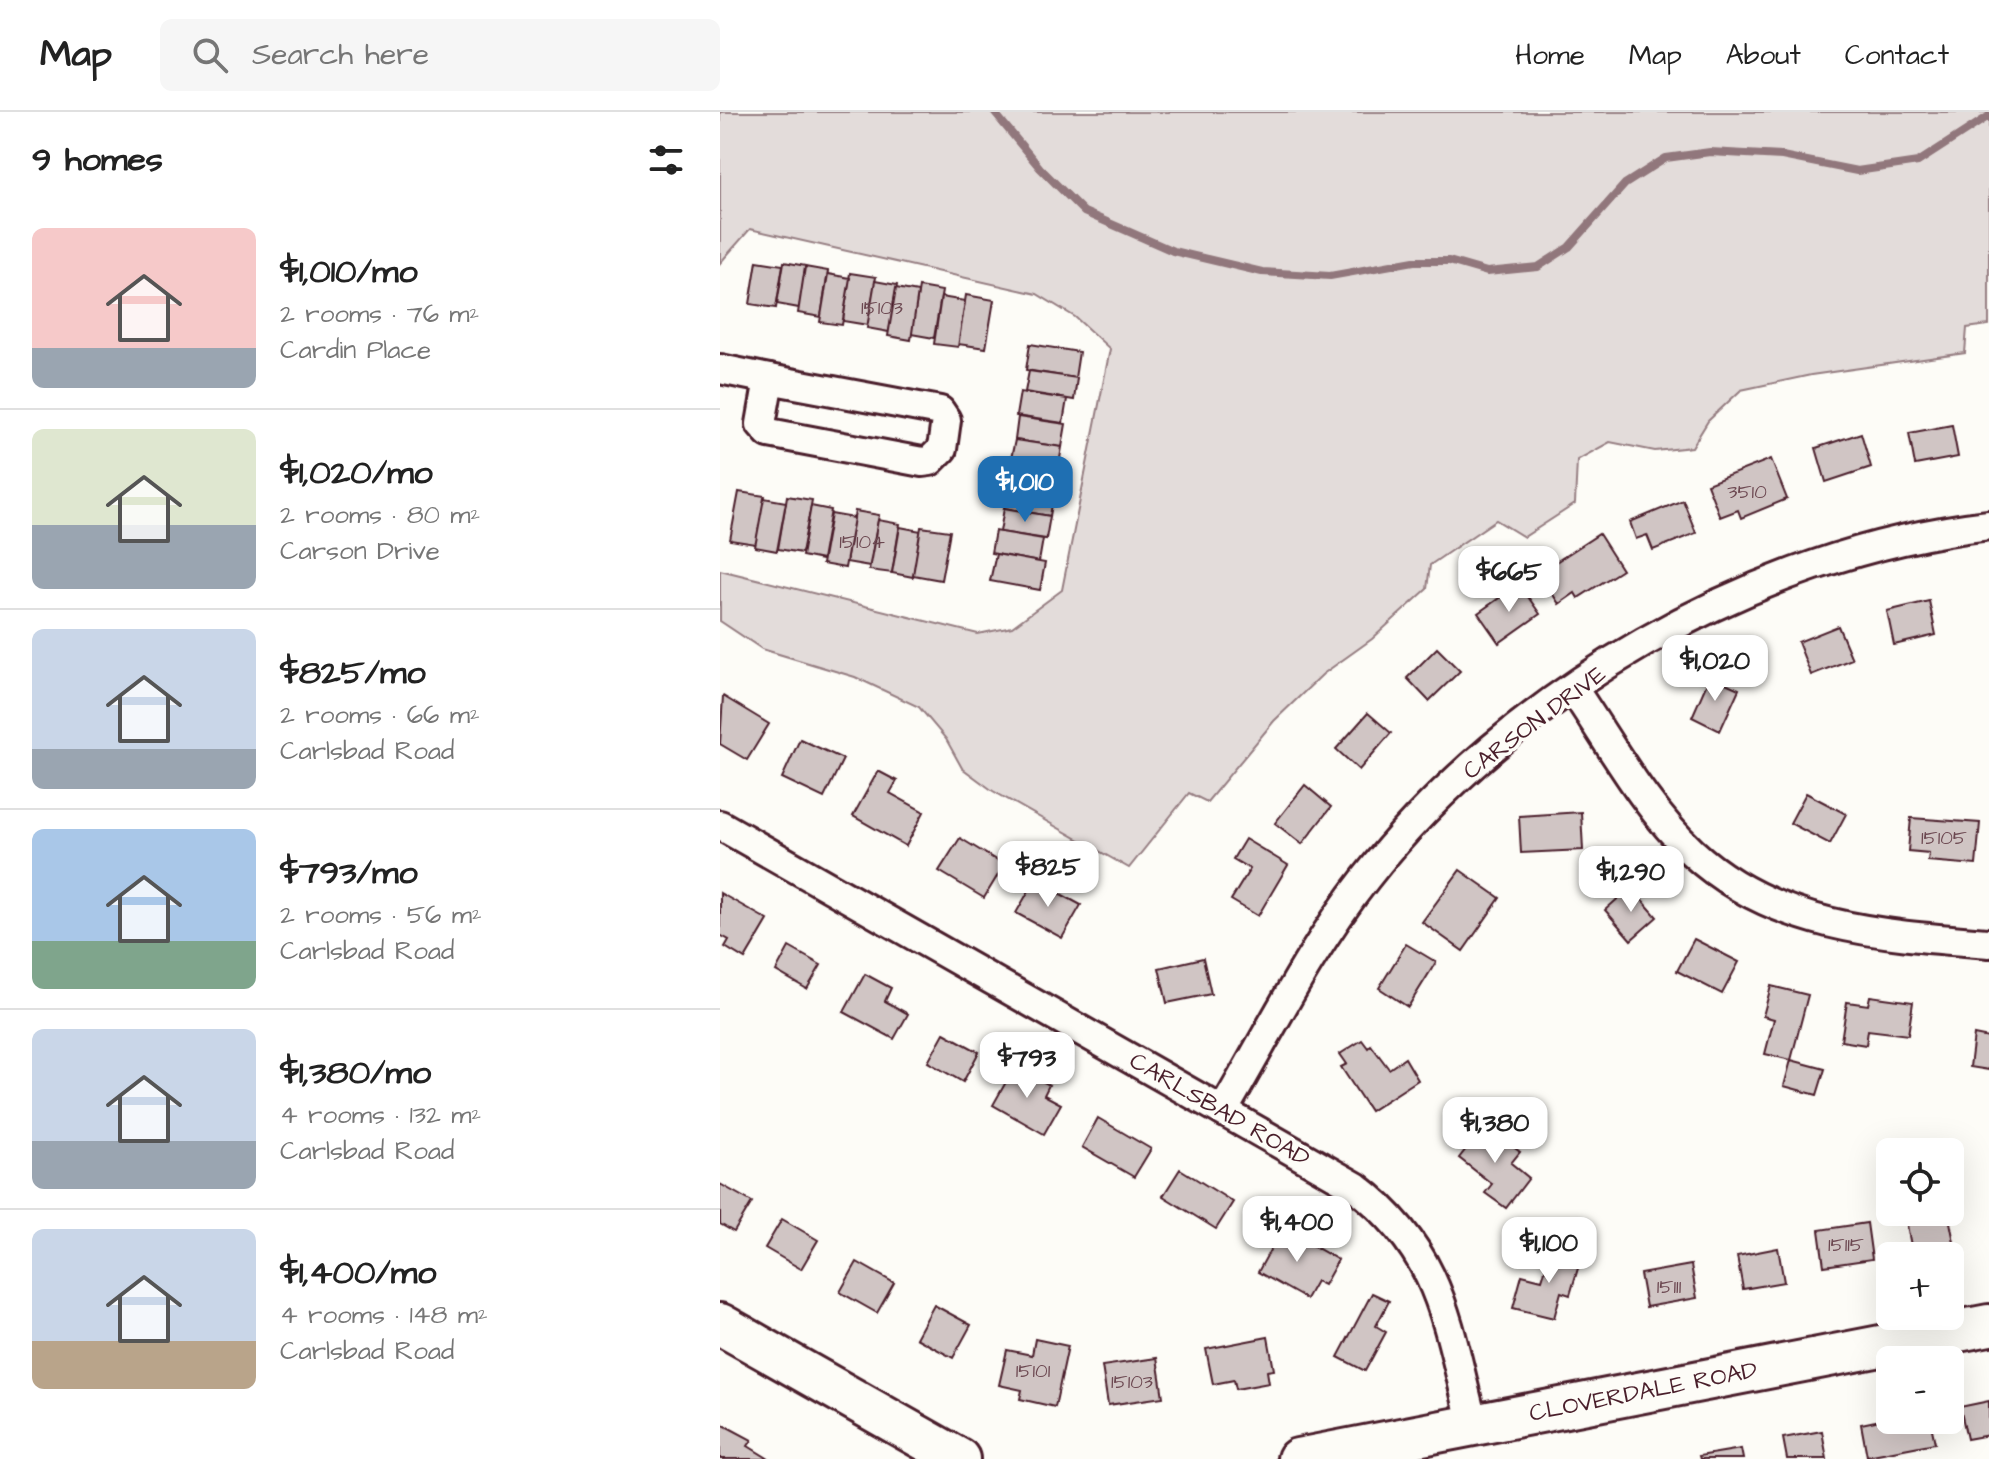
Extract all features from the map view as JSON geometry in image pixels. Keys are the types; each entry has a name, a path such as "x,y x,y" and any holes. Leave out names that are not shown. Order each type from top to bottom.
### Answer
{"street":[{"path":"720,369 940,411 946,420 942,449 930,461 922,462 769,433 761,424 769,379"},
{"name":"CARSON DRIVE","path":"1223,1111 1326,936 1379,861 1453,784 1573,689 1636,646 1765,582 1840,555 1902,538 1989,525"},
{"path":"1573,689 1662,819 1690,851 1723,878 1768,905 1817,922 1989,943"},
{"name":"CARLSBAD ROAD","path":"720,825 1356,1187 1406,1233 1437,1286 1473,1425"},
{"path":"720,1324 959,1459"},
{"name":"CLOVERDALE ROAD","path":"1298,1459 1989,1325"}],"shaded area":[{"path":"720,112 1989,112 1989,325 1967,328 1965,353 1811,375 1741,390 1708,421 1692,447 1655,451 1610,442 1577,460 1575,504 1524,537 1496,520 1430,565 1427,589 1372,639 1323,674 1274,721 1207,802 1189,793 1129,868 993,791 962,768 946,739 919,707 855,677 762,649 720,621 720,570 978,634 1012,627 1062,590 1110,349 1075,317 1037,294 750,229 720,263"}],"building":[{"path":"757,261 783,265 776,308 750,304"},
{"path":"784,262 806,266 799,308 777,304"},
{"path":"805,267 828,271 821,317 798,313"},
{"path":"850,273 876,277 868,325 843,321"},
{"path":"828,274 850,278 842,325 820,322"},
{"path":"875,281 897,285 889,332 867,328"},
{"path":"919,287 942,291 934,338 911,334"},
{"path":"896,288 918,292 911,340 888,336"},
{"path":"966,295 994,300 986,348 958,344"},
{"path":"941,297 965,301 958,347 934,344"},
{"path":"1030,344 1079,352 1075,378 1026,370"},
{"path":"1029,371 1077,378 1074,400 1025,392"},
{"path":"1020,392 1067,399 1063,423 1016,416"},
{"path":"1018,417 1066,424 1062,447 1015,440"},
{"path":"1952,425 1958,457 1915,465 1909,433"},
{"path":"1861,433 1871,467 1826,482 1816,448"},
{"path":"1015,440 1062,447 1058,470 1010,463"},
{"path":"1771,459 1787,499 1741,518 1738,510 1720,517 1707,484"},
{"path":"1007,462 1053,470 1050,493 1004,485"},
{"path":"1007,486 1054,493 1050,516 1004,508"},
{"path":"739,492 765,496 756,544 730,540"},
{"path":"787,496 812,500 802,553 778,549"},
{"path":"764,498 786,502 777,551 755,547"},
{"path":"1683,500 1696,533 1653,550 1647,535 1636,539 1630,522"},
{"path":"811,506 831,510 822,560 802,556"},
{"path":"1004,508 1050,516 1046,539 1000,532"},
{"path":"855,511 879,515 870,566 846,562"},
{"path":"831,514 854,518 845,568 822,564"},
{"path":"878,520 900,524 892,573 869,570"},
{"path":"900,527 921,531 913,577 892,573"},
{"path":"921,527 950,531 941,580 913,575"},
{"path":"995,531 1043,539 1039,562 991,553"},
{"path":"1599,534 1622,570 1578,598 1575,593 1559,604 1539,573"},
{"path":"996,554 1045,563 1040,590 990,581"},
{"path":"1519,584 1540,614 1499,643 1478,613"},
{"path":"1929,601 1936,635 1894,645 1887,611"},
{"path":"1838,626 1852,659 1811,675 1798,642"},
{"path":"1437,648 1460,671 1429,701 1407,678"},
{"path":"1710,676 1739,689 1720,731 1692,717"},
{"path":"723,696 769,724 747,760 720,744"},
{"path":"1368,713 1391,733 1359,770 1336,749"},
{"path":"800,739 843,759 824,798 782,778"},
{"path":"878,771 897,781 890,793 924,812 906,846 853,816"},
{"path":"1305,785 1331,807 1302,844 1275,823"},
{"path":"1806,793 1846,814 1830,844 1790,823"},
{"path":"1581,812 1583,850 1521,853 1519,816"},
{"path":"1911,818 1980,823 1976,865 1928,861 1929,853 1908,851"},
{"path":"960,838 1004,865 984,898 939,871"},
{"path":"1245,839 1288,865 1258,916 1231,900 1250,869 1233,859"},
{"path":"1460,870 1500,898 1463,951 1422,922"},
{"path":"1035,880 1081,905 1062,938 1016,913"},
{"path":"1631,887 1657,917 1631,940 1605,910"},
{"path":"720,893 768,920 745,959 725,947 729,940 720,935"},
{"path":"1694,939 1739,962 1722,994 1677,971"},
{"path":"1406,944 1436,962 1408,1007 1379,988"},
{"path":"789,947 821,965 807,989 776,971"},
{"path":"1203,958 1211,994 1167,1003 1159,968"},
{"path":"865,974 891,988 885,1001 908,1014 894,1039 844,1012"},
{"path":"1771,986 1808,995 1791,1060 1765,1054 1774,1019 1763,1016"},
{"path":"1870,996 1913,1002 1908,1035 1868,1030 1866,1045 1841,1041 1847,1002 1868,1005"},
{"path":"944,1033 979,1052 963,1082 928,1062"},
{"path":"1974,1035 1989,1038 1989,1070 1970,1067"},
{"path":"1362,1040 1368,1048 1371,1045 1389,1069 1405,1058 1418,1080 1370,1111 1341,1067 1347,1064 1340,1054"},
{"path":"1791,1060 1825,1069 1817,1095 1784,1086"},
{"path":"1015,1066 1049,1085 1044,1095 1061,1104 1044,1134 993,1105"},
{"path":"1098,1118 1151,1149 1134,1177 1082,1147"},
{"path":"1485,1125 1520,1152 1511,1163 1529,1178 1506,1208 1485,1193 1492,1184 1459,1158"},
{"path":"1180,1169 1233,1202 1216,1229 1163,1196"},
{"path":"720,1184 752,1202 734,1232 720,1224"},
{"path":"782,1219 818,1240 801,1269 765,1248"},
{"path":"1867,1223 1872,1259 1824,1266 1819,1230"},
{"path":"1907,1226 1951,1226 1954,1242 1910,1242"},
{"path":"1282,1228 1338,1260 1324,1285 1316,1281 1306,1299 1258,1272"},
{"path":"1552,1248 1582,1255 1570,1295 1561,1292 1554,1318 1513,1308 1522,1275 1542,1280"},
{"path":"1778,1248 1784,1282 1743,1289 1737,1256"},
{"path":"857,1262 894,1283 877,1313 840,1292"},
{"path":"1691,1265 1697,1298 1646,1307 1640,1274"},
{"path":"1372,1293 1389,1301 1376,1326 1386,1332 1365,1371 1338,1357"},
{"path":"934,1305 971,1325 953,1358 916,1338"},
{"path":"1268,1337 1274,1370 1267,1371 1269,1383 1236,1389 1234,1380 1213,1384 1206,1349"},
{"path":"1035,1339 1068,1346 1055,1407 1020,1399 1022,1390 999,1385 1007,1350 1032,1355"},
{"path":"1157,1358 1163,1397 1108,1405 1102,1366"},
{"path":"1989,1401 1989,1435 1967,1439 1964,1406"},
{"path":"1876,1421 1876,1434 1933,1434 1935,1443 1867,1456 1861,1424"},
{"path":"720,1423 752,1440 748,1446 769,1459 720,1459"},
{"path":"1822,1431 1827,1459 1787,1459 1783,1438"},
{"path":"1741,1449 1743,1459 1700,1459 1699,1456"}],"waterway":[{"path":"994,112 1040,168 1084,212 1173,251 1262,272 1330,276 1414,261 1449,261 1487,272 1538,267 1569,247 1625,184 1666,158 1710,152 1782,156 1857,171 1918,162 1989,116"}]}
